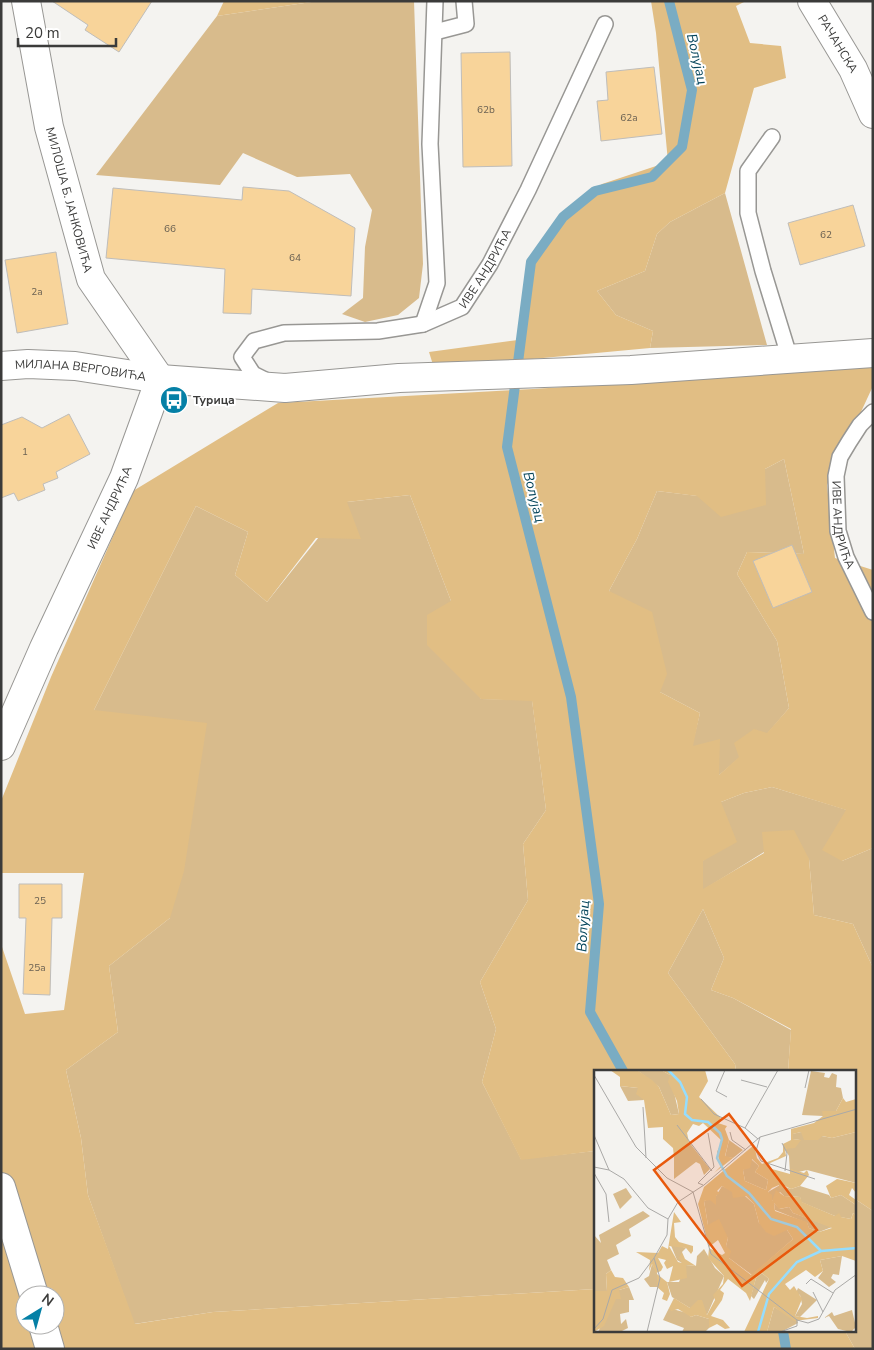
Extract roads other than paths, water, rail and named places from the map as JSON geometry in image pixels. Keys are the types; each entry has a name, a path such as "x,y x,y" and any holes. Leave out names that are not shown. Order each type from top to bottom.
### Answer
{"street":[{"name":"МИЛОША Б. ЈАНКОВИЋА","path":"26,1 49,127 90,279 160,380"},
{"name":"РАЧАНСКА","path":"812,1 853,69 873,114"},
{"name":"ИВЕ АНДРИЋА","path":"1,746 124,478 160,380 285,388 399,378 631,370 873,353"},
{"name":"МИЛАНА ВЕРГОВИЋА","path":"1,366 28,364 76,366 160,380"},
{"path":"1,1187 31,1285"},
{"path":"46,1335 50,1349"}],"lane":[{"path":"423,324 437,283 430,144 435,1"},
{"path":"435,32 466,24 464,1"},
{"name":"ИВЕ АНДРИЋА","path":"285,388 253,374 242,357 254,341 284,333 378,331 423,324 462,307 490,264 528,190 605,24"},
{"path":"772,137 748,171 748,213 763,271 790,359"},
{"name":"ИВЕ АНДРИЋА","path":"873,412 860,426 840,457 836,476 838,531 846,557 873,612"}],"waterway":[{"name":"Волујац","path":"622,1070 590,1012 599,904 571,697 507,447 531,262 563,217 595,191 652,177 682,147 692,90 669,1"},
{"name":"Волујац","path":"783,1332 786,1349"}],"place":[{"name":"Турица","path":"174,400"}]}
